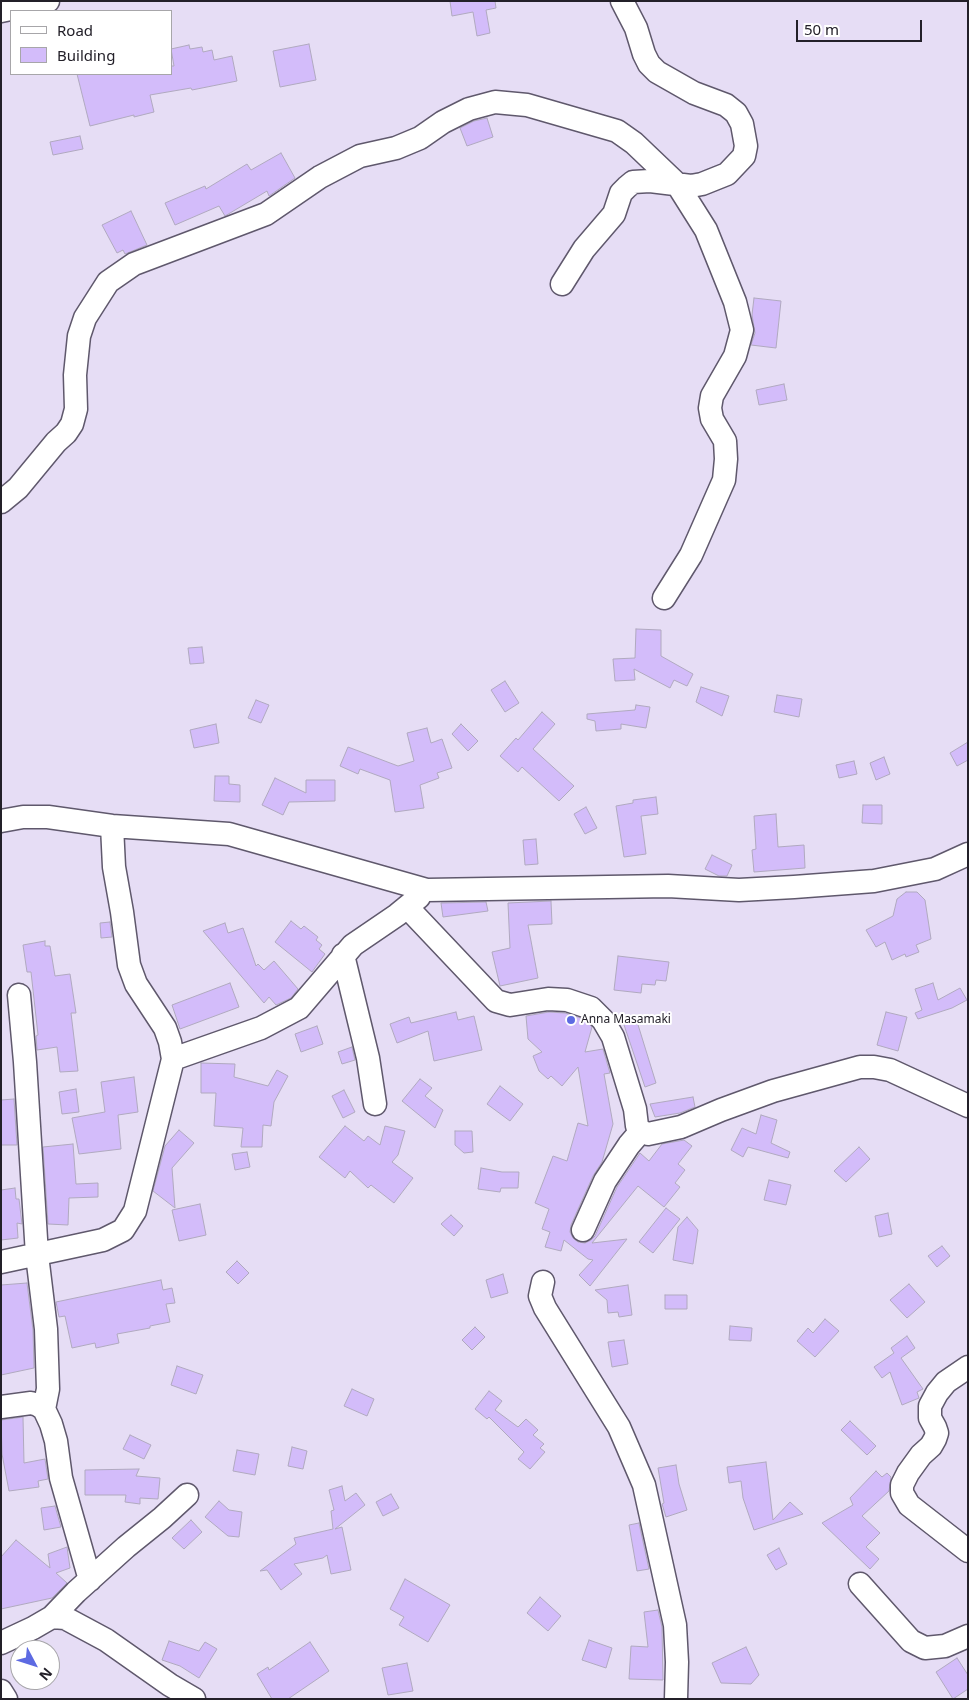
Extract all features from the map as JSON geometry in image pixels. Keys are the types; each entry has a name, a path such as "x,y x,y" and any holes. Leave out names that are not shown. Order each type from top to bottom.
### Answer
{"street":[{"path":"1,10 48,1"},
{"path":"562,284 584,248 614,214 626,186 633,182 650,181 690,186 702,184 727,174 744,156 746,146 742,124 736,114 726,105 694,93 657,72 649,64 644,54 636,28 622,1"},
{"path":"1,502 18,488 72,424 76,409 79,336 85,318 108,282 134,264 266,214 320,177 360,156 396,148 420,138 443,122 470,110 495,102 527,105 618,131 634,143 677,184 706,230 735,302 742,330 735,356 712,396 710,408 712,419 725,441 724,480 691,556 664,598"},
{"path":"1,820 23,817 48,817 112,826 229,834 427,890 668,886 739,890 794,887 874,881 935,869 968,854"},
{"path":"1,1262 103,1240 123,1230 135,1211 173,1059 165,1028 136,984 129,965 114,867 112,826"},
{"path":"173,1059 261,1028 298,1008 352,945 398,915 427,890"},
{"path":"407,907 496,1001 510,1005 548,999 567,1000 591,1008 603,1020 613,1037 635,1109 637,1126 641,1131 648,1134 681,1126 773,1092 860,1066 890,1070 968,1106"},
{"path":"343,955 368,1058 375,1104"},
{"path":"19,995 37,1255 46,1329 48,1389 44,1409"},
{"path":"583,1230 605,1181 641,1131"},
{"path":"543,1282 540,1296 545,1308 619,1427 644,1485 675,1625 676,1699"},
{"path":"968,1367 946,1382 937,1392 930,1406 930,1418 937,1434 931,1446 921,1455 908,1473 902,1485 902,1493 909,1505 968,1551"},
{"path":"1,1407 31,1403 44,1409 56,1441 61,1478 90,1580"},
{"path":"1,1643 52,1617 76,1592 187,1495"},
{"path":"860,1584 911,1641 925,1648 945,1646 968,1636"},
{"path":"52,1617 65,1618 80,1624 194,1699"},
{"path":"1,1691 6,1699"}],"building":[{"path":"450,1 495,1 496,8 486,10 490,33 477,36 473,12 452,16"},
{"path":"309,44 316,80 280,87 273,51"},
{"path":"189,45 190,49 202,47 203,52 212,50 214,60 232,56 237,81 192,90 191,88 150,95 154,112 90,126 77,75 172,75 172,66 174,66 172,49"},
{"path":"487,118 493,137 467,146 460,128 474,121"},
{"path":"80,136 83,149 53,155 50,142"},
{"path":"281,153 295,178 269,196 267,191 225,216 219,206 175,225 165,203 205,186 206,189 247,164 251,170"},
{"path":"131,211 147,245 125,254 123,250 117,253 102,225"},
{"path":"754,298 781,301 776,348 751,345 755,333 752,315"},
{"path":"784,384 787,400 759,405 756,390"},
{"path":"636,629 661,630 661,656 693,674 687,686 674,680 670,688 634,669 635,680 615,681 613,659 635,658"},
{"path":"202,647 204,663 190,664 188,648"},
{"path":"505,681 519,703 505,712 491,690"},
{"path":"701,687 729,696 722,716 696,702"},
{"path":"777,695 802,699 799,717 774,712"},
{"path":"256,700 269,705 261,723 248,718"},
{"path":"636,705 650,707 646,728 621,724 621,729 596,731 595,721 587,719 587,714 635,710"},
{"path":"542,712 555,724 533,749 574,786 559,801 522,767 518,772 500,756 516,738 518,740"},
{"path":"216,724 219,743 194,748 190,730"},
{"path":"461,724 478,741 468,751 452,734"},
{"path":"427,728 431,743 442,739 452,768 437,773 439,778 420,785 424,808 395,812 390,780 360,769 358,774 340,766 348,747 398,766 414,761 407,733"},
{"path":"968,742 968,760 957,766 950,753"},
{"path":"884,757 890,774 876,780 870,763"},
{"path":"854,761 857,774 839,778 836,765"},
{"path":"215,776 229,776 229,784 240,785 240,802 214,801"},
{"path":"275,778 306,793 306,780 335,780 335,801 289,802 283,815 262,805"},
{"path":"656,797 658,814 641,816 646,854 624,857 616,806 633,803 633,800"},
{"path":"863,805 882,805 882,824 862,823"},
{"path":"586,807 597,828 585,834 574,814"},
{"path":"776,814 778,847 804,845 805,868 754,872 752,850 756,849 754,816"},
{"path":"536,839 538,864 525,865 523,840"},
{"path":"712,855 732,865 727,876 719,876 705,869"},
{"path":"906,892 917,892 925,900 931,939 916,945 919,952 906,957 905,954 892,960 885,942 876,947 866,930 893,916 897,899"},
{"path":"551,901 552,924 528,925 538,978 500,986 492,952 510,948 508,903"},
{"path":"486,902 488,911 443,917 441,903"},
{"path":"291,921 301,929 304,926 318,937 316,940 322,945 319,949 325,954 312,972 275,942"},
{"path":"110,922 112,937 101,938 100,923"},
{"path":"225,923 228,933 243,928 256,966 258,964 264,970 274,961 298,989 291,998 276,1005 269,997 264,1003 203,931"},
{"path":"45,941 45,946 50,946 55,976 70,974 76,1013 71,1013 78,1071 60,1072 57,1047 37,1050 36,1036 38,1035 31,972 27,972 23,945"},
{"path":"618,956 669,962 666,981 656,980 655,985 642,984 641,993 614,990"},
{"path":"230,983 239,1007 180,1029 172,1005"},
{"path":"933,983 938,1000 960,988 967,1000 952,1008 918,1019 915,1013 922,1010 915,989"},
{"path":"456,1012 458,1020 474,1016 482,1050 434,1061 428,1031 397,1043 390,1024 409,1017 411,1023"},
{"path":"549,1012 565,1013 584,1019 592,1027 585,1052 603,1049 610,1073 604,1074 613,1124 602,1162 593,1176 571,1225 570,1232 573,1238 578,1242 585,1243 595,1236 617,1187 640,1153 649,1161 662,1144 684,1140 692,1146 678,1164 685,1170 675,1183 680,1187 664,1207 638,1186 592,1243 627,1239 590,1286 579,1275 593,1260 588,1259 564,1240 561,1251 545,1247 550,1232 542,1229 549,1209 535,1203 553,1156 567,1161 578,1123 588,1126 578,1067 562,1086 551,1076 548,1079 539,1071 533,1056 542,1052 528,1039 526,1016"},
{"path":"886,1012 907,1017 898,1051 877,1045"},
{"path":"635,1015 656,1083 645,1087 622,1019"},
{"path":"317,1026 323,1044 301,1052 295,1034"},
{"path":"352,1047 355,1060 342,1064 338,1052"},
{"path":"201,1063 235,1064 234,1077 268,1086 277,1070 288,1076 274,1102 271,1126 263,1125 262,1147 241,1147 243,1128 214,1126 216,1093 201,1093"},
{"path":"134,1077 138,1112 118,1115 121,1149 79,1154 72,1118 105,1112 101,1082"},
{"path":"420,1079 432,1088 425,1096 443,1110 435,1128 402,1101"},
{"path":"500,1086 523,1104 510,1121 487,1104"},
{"path":"76,1089 79,1112 62,1114 59,1092"},
{"path":"344,1090 355,1112 343,1118 332,1096"},
{"path":"693,1097 695,1107 680,1113 655,1117 650,1104"},
{"path":"14,1099 17,1145 1,1145 1,1100"},
{"path":"761,1115 777,1120 771,1143 790,1152 788,1158 748,1147 743,1157 731,1150 742,1128 756,1134"},
{"path":"345,1126 364,1141 368,1136 380,1145 385,1126 405,1131 398,1155 392,1162 413,1178 394,1203 371,1185 368,1188 350,1171 345,1178 319,1157"},
{"path":"179,1130 194,1143 172,1168 175,1208 153,1191 165,1146"},
{"path":"455,1131 472,1131 473,1152 464,1153 455,1145"},
{"path":"73,1144 76,1184 98,1183 98,1197 69,1198 68,1225 48,1224 43,1147"},
{"path":"859,1147 870,1159 846,1182 834,1171"},
{"path":"247,1152 250,1167 235,1170 232,1154"},
{"path":"481,1168 502,1172 519,1172 518,1188 501,1188 500,1192 478,1189"},
{"path":"769,1180 791,1185 786,1205 764,1200"},
{"path":"15,1188 16,1199 19,1199 22,1224 17,1223 18,1238 1,1240 1,1190"},
{"path":"200,1204 206,1235 179,1241 172,1210"},
{"path":"666,1208 680,1219 653,1253 639,1242"},
{"path":"888,1213 892,1234 879,1237 875,1216"},
{"path":"451,1215 463,1226 454,1236 441,1224"},
{"path":"687,1217 698,1230 693,1264 673,1260 678,1227"},
{"path":"942,1246 950,1256 937,1267 928,1256"},
{"path":"237,1261 249,1273 238,1284 226,1272"},
{"path":"503,1274 508,1293 491,1298 486,1280"},
{"path":"161,1280 163,1290 172,1288 175,1303 166,1304 170,1322 117,1334 119,1343 96,1348 95,1343 72,1348 65,1316 59,1317 56,1302"},
{"path":"27,1283 33,1330 34,1368 1,1375 1,1285"},
{"path":"909,1284 925,1302 907,1318 890,1300"},
{"path":"628,1285 632,1315 619,1317 618,1312 608,1313 607,1300 595,1290"},
{"path":"665,1295 687,1295 687,1309 665,1309"},
{"path":"825,1319 839,1331 815,1357 797,1341 808,1328 813,1333"},
{"path":"730,1326 752,1328 751,1341 729,1340"},
{"path":"475,1327 485,1337 472,1350 462,1340"},
{"path":"907,1336 915,1348 901,1358 923,1389 917,1392 919,1398 902,1405 890,1372 882,1378 874,1367 894,1353 891,1348"},
{"path":"624,1340 628,1364 612,1367 608,1342"},
{"path":"177,1366 203,1375 196,1394 171,1385"},
{"path":"352,1389 374,1399 367,1416 344,1406"},
{"path":"489,1391 502,1401 495,1410 518,1427 526,1419 538,1430 533,1435 544,1444 540,1448 545,1452 530,1469 518,1459 524,1452 489,1417 487,1419 475,1409"},
{"path":"23,1417 24,1463 45,1459 48,1479 38,1481 39,1487 9,1491 2,1454 1,1420"},
{"path":"850,1421 876,1446 867,1455 841,1430"},
{"path":"130,1435 151,1445 144,1459 123,1449"},
{"path":"292,1447 307,1451 303,1469 288,1466"},
{"path":"237,1450 259,1454 255,1475 233,1471"},
{"path":"766,1462 773,1520 790,1502 803,1514 754,1530 743,1498 741,1481 729,1483 727,1467"},
{"path":"676,1465 679,1484 687,1510 666,1517 662,1504 664,1503 658,1468"},
{"path":"139,1469 136,1476 160,1478 158,1499 140,1498 140,1504 125,1502 126,1495 85,1495 85,1470"},
{"path":"876,1471 882,1477 887,1473 891,1477 889,1491 862,1516 880,1533 866,1547 879,1559 870,1569 822,1523 853,1505 850,1498"},
{"path":"342,1486 345,1501 356,1493 365,1505 335,1529 342,1527 351,1570 331,1574 327,1555 323,1558 294,1564 302,1574 281,1590 267,1570 260,1571 296,1544 294,1538 333,1529 331,1511 334,1510 329,1490"},
{"path":"391,1494 399,1508 383,1516 376,1502"},
{"path":"219,1501 229,1510 242,1512 239,1537 228,1536 205,1517"},
{"path":"55,1506 61,1527 44,1530 41,1508"},
{"path":"191,1520 202,1532 184,1549 172,1538"},
{"path":"639,1523 649,1569 637,1571 629,1525"},
{"path":"16,1540 50,1568 48,1554 67,1547 70,1568 56,1573 67,1583 52,1598 1,1609 1,1557"},
{"path":"779,1548 787,1564 776,1570 767,1555"},
{"path":"405,1579 450,1605 428,1642 399,1625 404,1617 390,1609"},
{"path":"540,1597 561,1616 548,1631 527,1613"},
{"path":"658,1610 662,1627 663,1680 629,1679 631,1646 648,1647 644,1612"},
{"path":"589,1640 612,1648 606,1668 582,1660"},
{"path":"169,1641 199,1651 205,1642 217,1649 199,1678 180,1666 162,1660"},
{"path":"310,1642 329,1671 288,1699 272,1699 257,1674 268,1667 269,1670"},
{"path":"746,1647 759,1675 751,1684 721,1683 712,1663"},
{"path":"957,1658 968,1675 968,1689 953,1699 936,1672"},
{"path":"407,1663 413,1691 388,1695 382,1668"}],"place":[{"name":"Anna Masamaki","path":"571,1020"}]}
